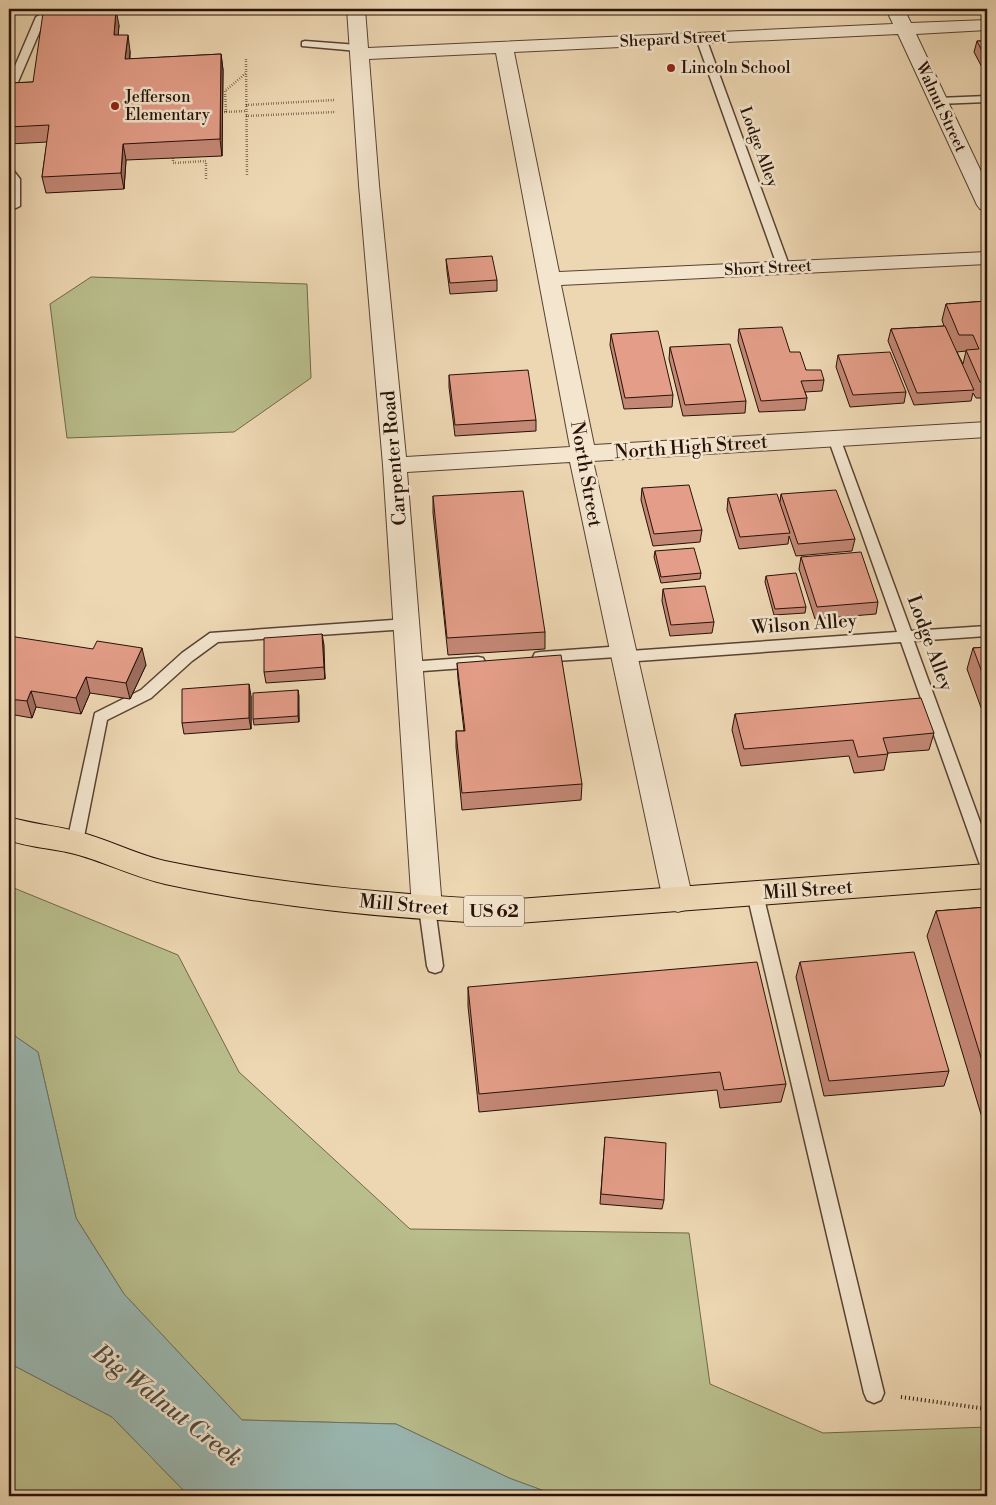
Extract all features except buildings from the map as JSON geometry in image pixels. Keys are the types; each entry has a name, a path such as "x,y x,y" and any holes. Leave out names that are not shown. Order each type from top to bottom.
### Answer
{"highway":[{"name":"Mill Street","path":"9,828 25,834 75,842 163,872 293,896 427,908 503,912 987,876"}],"street":[{"name":"Carpenter Road","path":"356,9 358,51 395,465 427,908"},
{"name":"Walnut Street","path":"895,9 987,205"},
{"name":"Shepard Street","path":"358,51 504,47 987,25"},
{"name":"North Street","path":"504,47 582,446 580,460 678,900"},
{"name":"Short Street","path":"548,279 987,258"},
{"name":"North High Street","path":"395,465 987,429"}],"lane":[{"path":"9,86 13,82 41,17 58,9"},
{"name":"Lodge Alley","path":"701,38 784,268"},
{"path":"305,44 358,51"},
{"path":"938,101 987,99"},
{"path":"9,172 15,179 14,206"},
{"name":"Lodge Alley","path":"834,438 987,862"},
{"path":"75,842 100,717 146,694 187,657 215,637 406,624"},
{"name":"Wilson Alley","path":"526,658 623,654 987,631"},
{"path":"409,667 497,660"},
{"path":"755,894 874,1394"},
{"path":"427,908 435,966"}],"path":[{"path":"246,60 247,174"},
{"path":"246,73 225,91 224,112 246,111"},
{"path":"246,105 338,100"},
{"path":"246,116 338,112"},
{"path":"173,158 173,162 206,161 206,180"},
{"path":"874,1394 987,1409"}],"green space":[{"path":"91,277 307,284 311,378 234,432 67,438 50,304"},
{"path":"9,886 178,955 239,1072 410,1229 689,1233 710,1384 823,1433 987,1427 987,1496 558,1496 509,1478 396,1424 242,1420 124,1294 76,1218 38,1052 9,1032"},
{"path":"9,1363 112,1417 189,1496 9,1496"}],"water":[{"name":"Big Walnut Creek","path":"9,1032 38,1052 76,1218 124,1294 242,1420 396,1424 509,1478 558,1496 189,1496 112,1417 9,1363"}],"place":[{"name":"Lincoln School","path":"671,68"},
{"name":"Jefferson Elementary","path":"115,106"}]}
